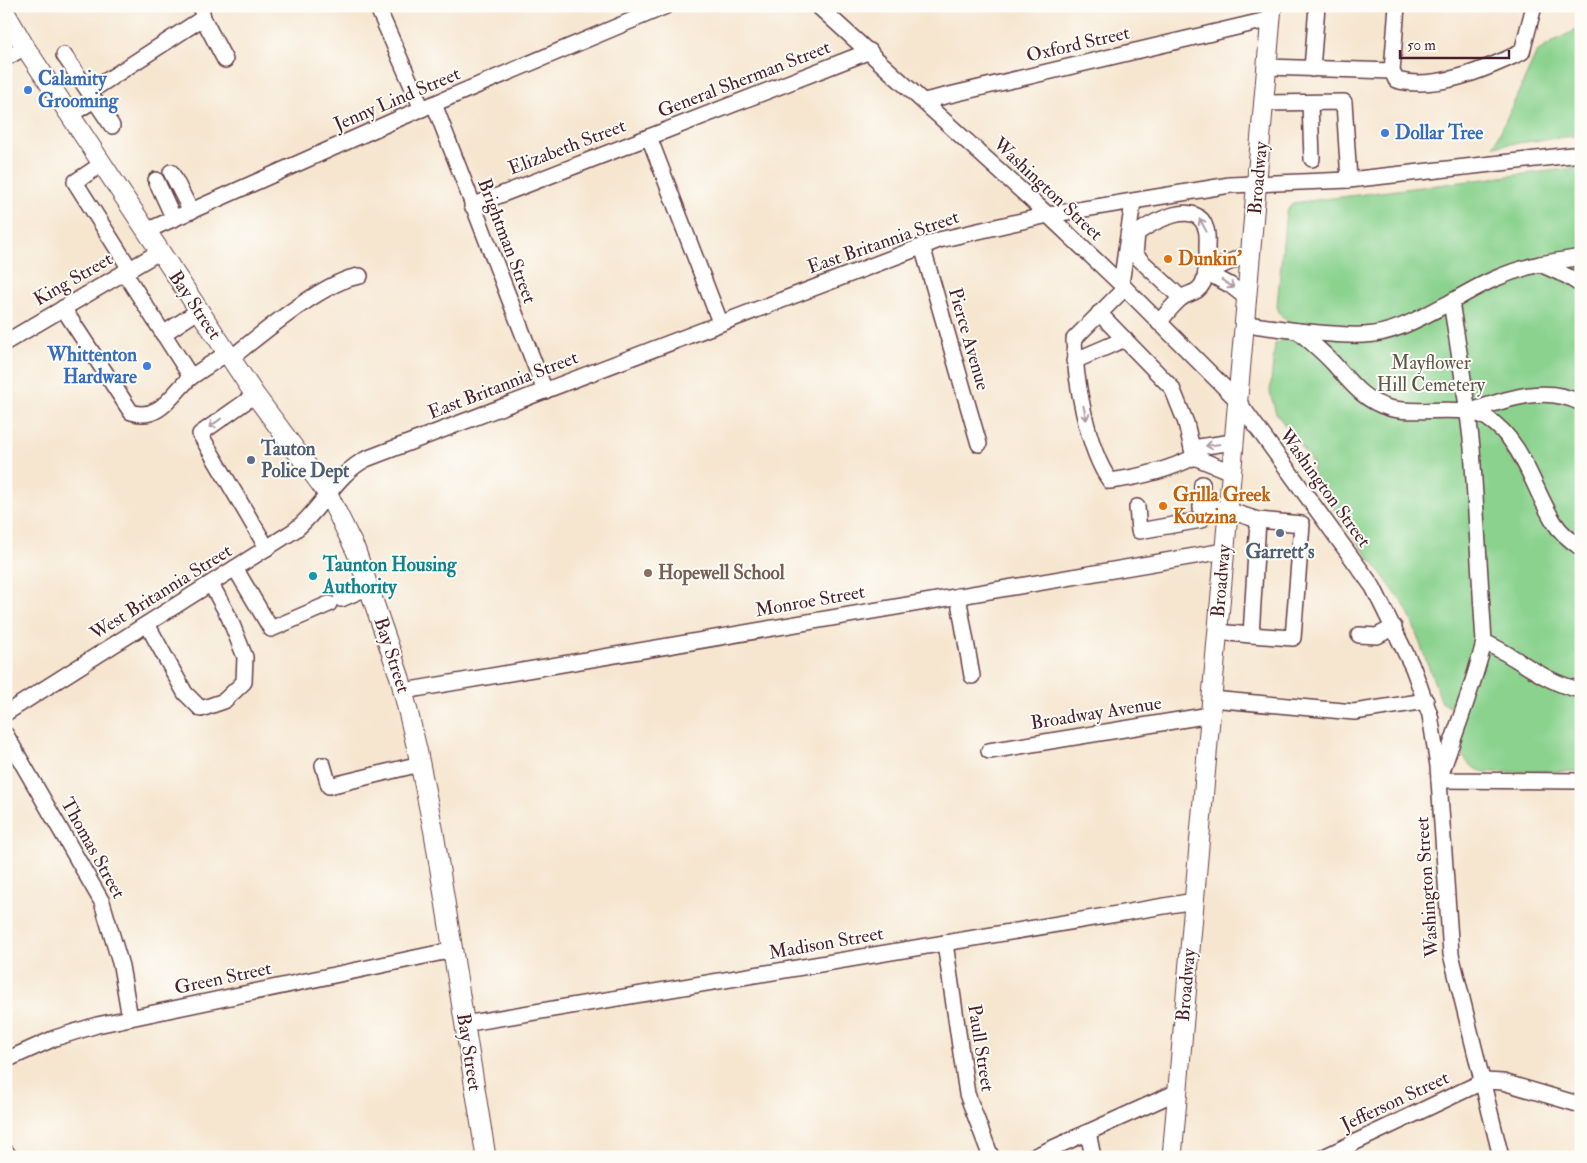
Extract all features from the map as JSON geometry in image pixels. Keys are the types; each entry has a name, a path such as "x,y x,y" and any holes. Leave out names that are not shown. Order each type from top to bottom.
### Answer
{"main road":[{"name":"Broadway","path":"1172,1157 1227,510 1246,324 1272,12"},
{"name":"Bay Street","path":"6,14 25,47 198,311 255,395 328,494 350,539 369,587 404,692 420,764 453,950 486,1157"}],"street":[{"name":"Brightman Street","path":"377,6 428,107 472,206 545,391"},
{"name":"Jenny Lind Street","path":"146,231 428,107 666,6"},
{"name":"Washington Street","path":"818,6 870,51 1048,215 1123,286 1237,400 1373,587 1394,627 1426,701 1435,743 1439,780 1451,954 1484,1081 1501,1157"},
{"path":"1312,68 1317,6"},
{"path":"1397,6 1392,71 1396,80 1404,82 1433,81 1464,76 1522,52 1534,6"},
{"path":"70,115 91,96 202,12 225,60"},
{"name":"Oxford Street","path":"924,101 1272,12"},
{"path":"6,58 25,47"},
{"name":"General Sherman Street","path":"720,322 649,137 870,51"},
{"path":"64,55 112,126"},
{"path":"1267,67 1392,71"},
{"path":"1310,102 1312,159"},
{"path":"1264,104 1344,102 1350,180"},
{"name":"Elizabeth Street","path":"472,206 649,137"},
{"name":"East Britannia Street","path":"328,494 341,477 356,464 366,459 922,246 1048,215 1230,186 1350,180 1581,154"},
{"path":"102,164 71,176 163,334 190,376"},
{"path":"171,172 191,211"},
{"path":"156,180 174,218"},
{"path":"1133,202 1128,227 1123,286 1074,339 1074,363 1088,429 1100,467 1110,481 1139,478 1176,467 1193,452 1234,442"},
{"path":"1128,227 1148,216 1193,214 1203,223 1207,232 1206,272 1199,290 1192,295 1180,298 1159,323"},
{"path":"1169,216 1149,224 1137,233 1136,255 1180,298"},
{"name":"Pierce Avenue","path":"922,246 979,444"},
{"name":"King Street","path":"6,342 159,252"},
{"path":"1206,272 1251,254"},
{"path":"1246,324 1298,331 1364,336 1380,333 1399,328 1450,302 1487,280 1513,270 1581,257"},
{"path":"1540,264 1567,276 1581,286"},
{"path":"1206,272 1230,285 1248,299"},
{"path":"63,308 131,412 141,416 153,413 164,407 190,376 229,356 310,299 349,278 360,276"},
{"path":"1450,302 1472,448 1484,642 1475,681 1464,706 1439,780 1581,782"},
{"path":"163,334 198,311"},
{"path":"1099,313 1172,388 1186,423 1193,452 1231,472"},
{"path":"1298,331 1320,350 1362,395 1373,402 1390,409 1468,412 1486,417 1506,434 1519,451 1554,523 1581,548"},
{"path":"1074,363 1125,339"},
{"path":"255,395 200,434 267,548"},
{"path":"1468,412 1516,396 1561,396 1581,403"},
{"path":"1137,507 1138,531 1200,520 1202,484"},
{"name":"West Britannia Street","path":"9,706 147,624 302,525 328,494"},
{"path":"1201,507 1227,510 1258,520 1302,524 1319,514"},
{"path":"1251,635 1258,520"},
{"path":"1217,632 1293,638 1302,524"},
{"name":"Monroe Street","path":"404,692 1224,551"},
{"path":"235,568 271,629 369,587"},
{"path":"147,624 185,693 201,709 224,701 244,682 245,656 230,617 210,584"},
{"path":"958,596 972,676"},
{"path":"1359,635 1376,636 1394,627"},
{"path":"1484,642 1498,648 1557,683 1581,690"},
{"name":"Broadway Avenue","path":"989,751 1210,707 1354,712 1426,701"},
{"name":"Thomas Street","path":"6,735 102,902 121,966 130,1018"},
{"path":"323,765 329,786 420,764"},
{"name":"Madison Street","path":"464,1024 1194,901"},
{"name":"Paull Street","path":"946,943 965,1087 971,1108 991,1157"},
{"name":"Green Street","path":"6,1060 68,1033 130,1018 453,950"},
{"path":"1484,1081 1503,1082 1581,1105"},
{"name":"Jefferson Street","path":"1324,1157 1484,1081"},
{"path":"1032,1157 1177,1092"},
{"path":"1088,1132 1093,1157"},
{"path":"6,1152 10,1157"}],"green space":[{"path":"1581,28 1581,135 1494,146 1537,52 1559,38"},
{"name":"Mayflower Hill Cemetery","path":"1581,167 1581,771 1486,772 1475,768 1467,762 1463,754 1459,735 1460,703 1450,707 1442,703 1404,605 1310,477 1314,465 1276,413 1270,392 1275,344 1286,339 1288,320 1280,315 1277,306 1286,212 1293,203"}],"place":[{"name":"Calamity Grooming","path":"28,90"},
{"name":"Dollar Tree","path":"1385,133"},
{"name":"Dunkin'","path":"1168,259"},
{"name":"Whittenton Hardware","path":"147,366"},
{"name":"Tauton Police Dept","path":"251,460"},
{"name":"Grilla Greek Kouzina","path":"1163,506"},
{"name":"Garrett's","path":"1280,533"},
{"name":"Hopewell School","path":"648,573"},
{"name":"Taunton Housing Authority","path":"313,576"}]}
